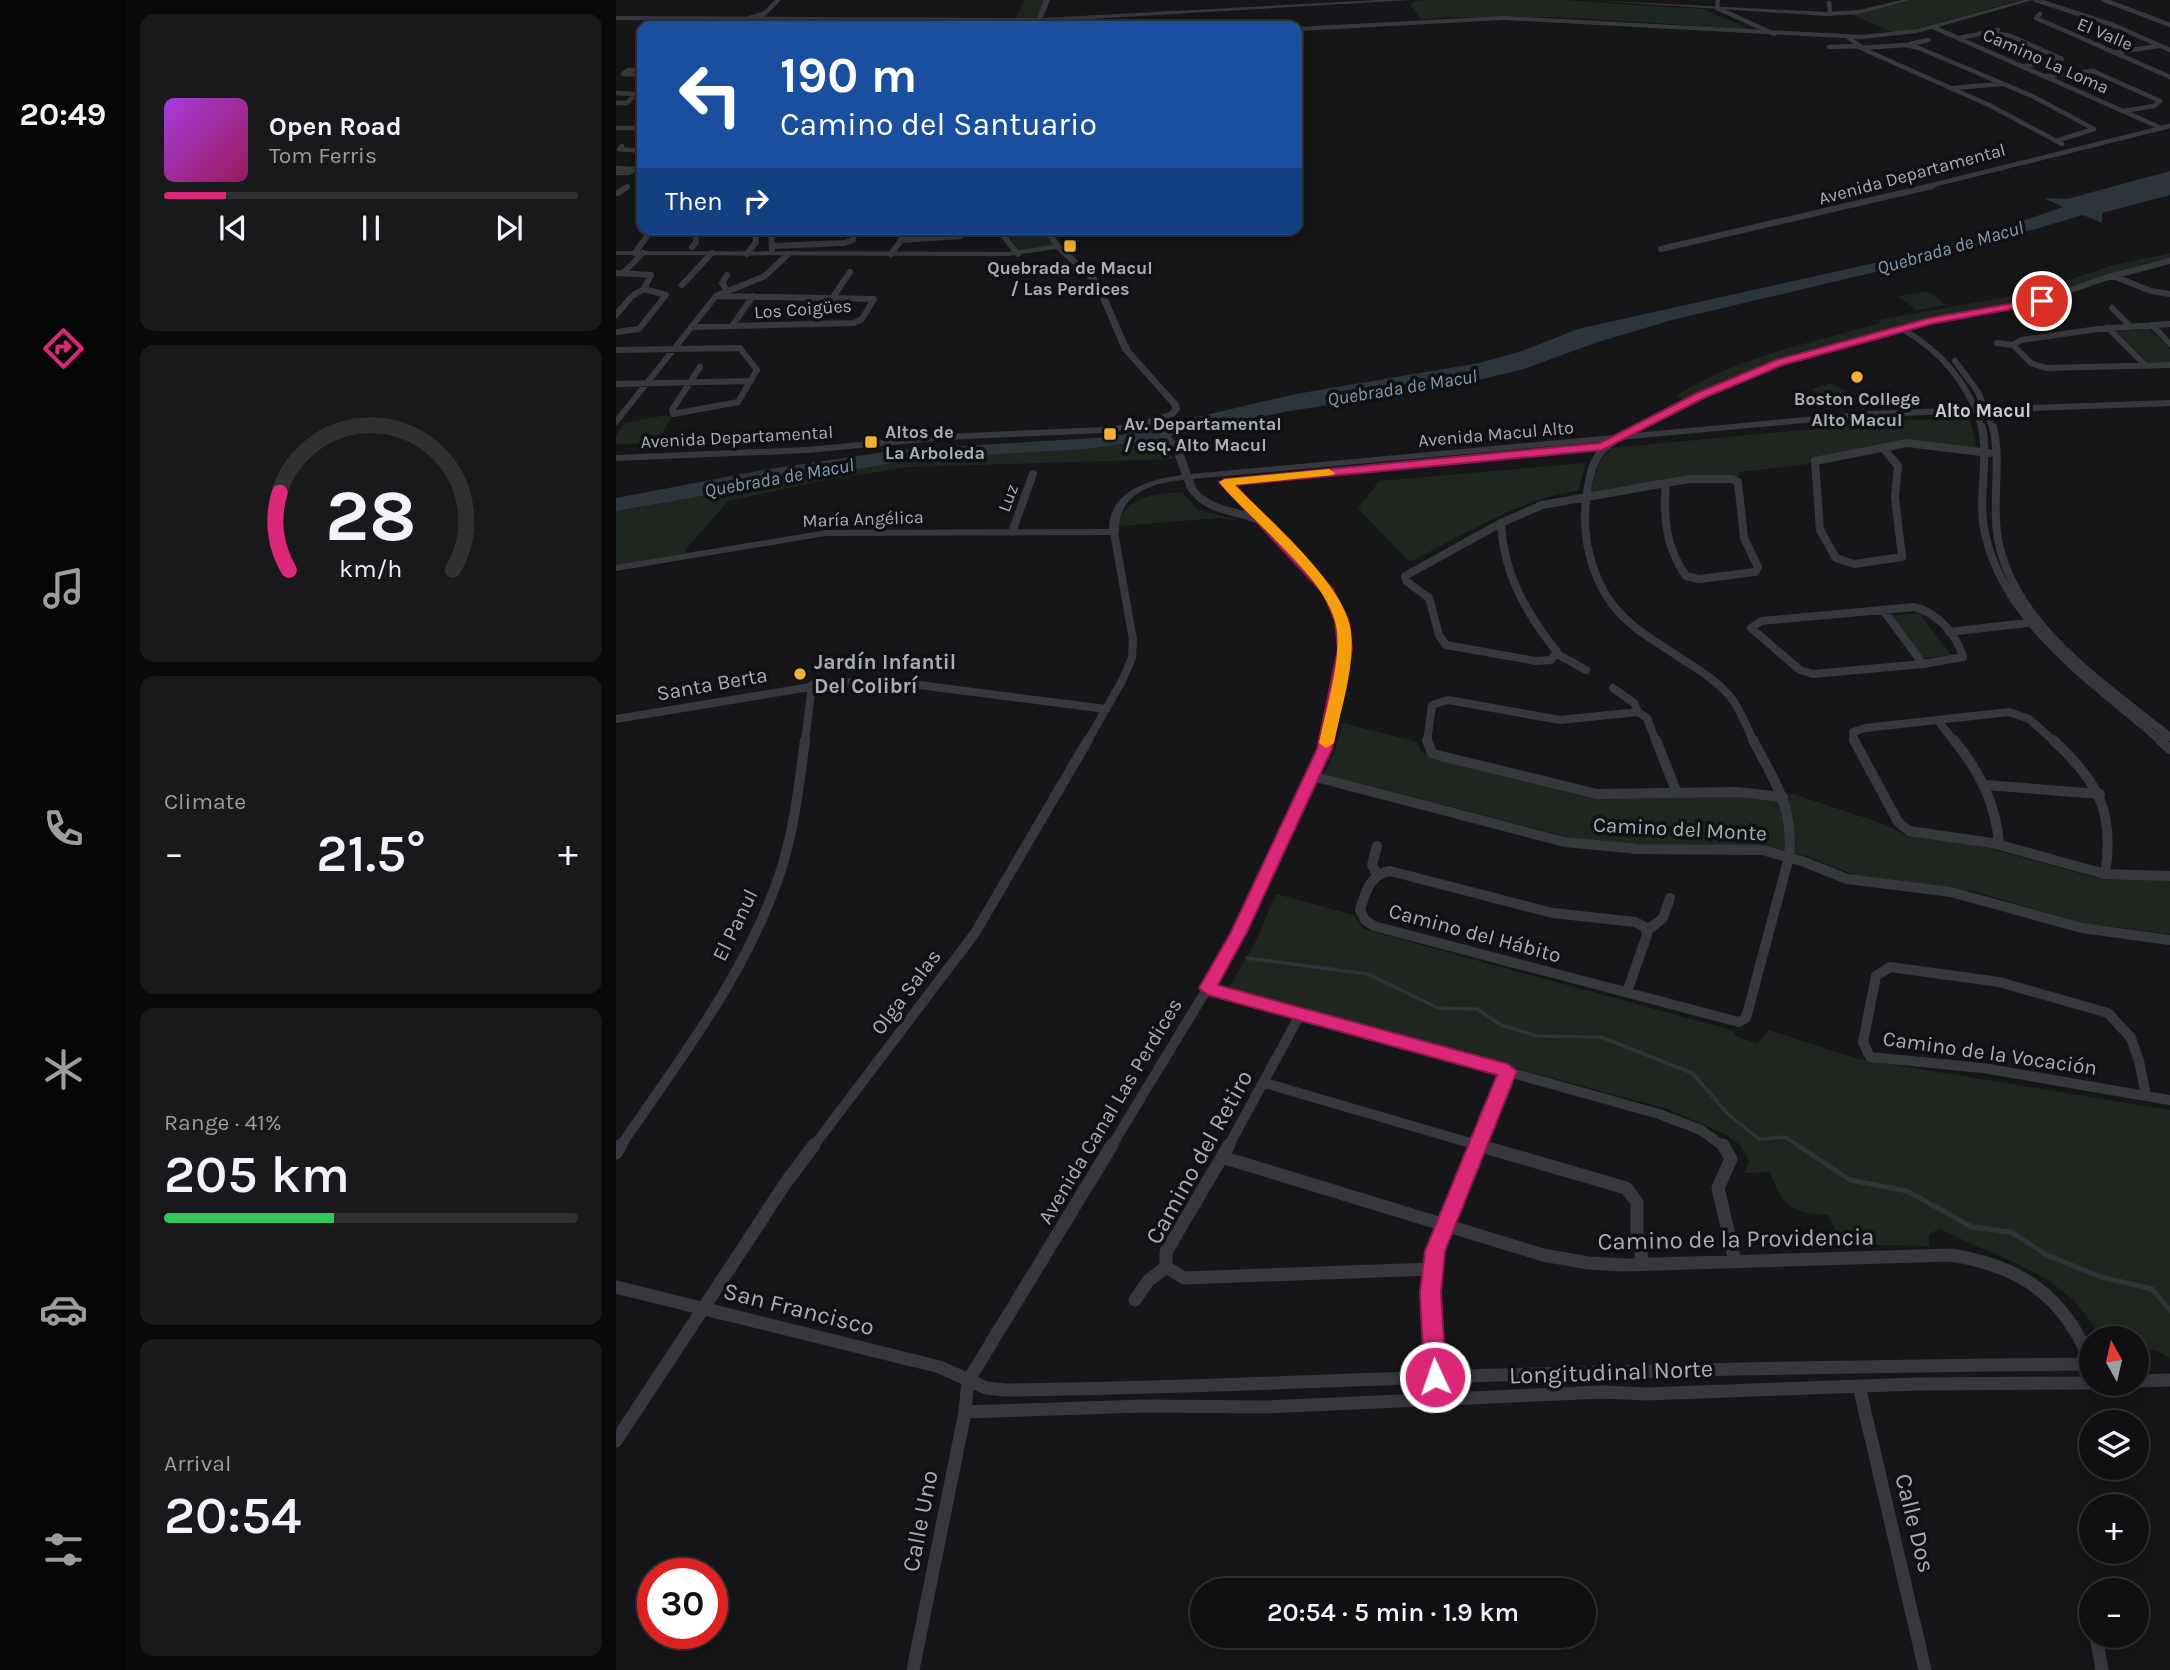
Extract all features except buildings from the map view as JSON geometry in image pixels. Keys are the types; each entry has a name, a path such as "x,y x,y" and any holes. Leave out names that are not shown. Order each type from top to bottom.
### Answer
{"street":[{"path":"759,19 778,0"},
{"path":"1041,21 1047,0"},
{"path":"1066,21 1406,0 1406,9"},
{"path":"1591,0 1830,14 1873,9 1907,0"},
{"path":"1712,0 1714,8 1765,34"},
{"path":"1714,8 1718,0"},
{"path":"1872,0 1873,9"},
{"path":"1302,29 1526,19 1851,37 1894,34 1935,26 2030,0"},
{"path":"2036,0 2170,50"},
{"path":"2104,0 2170,25"},
{"path":"1829,3 1830,14"},
{"path":"1714,8 1774,34"},
{"name":"El Valle","path":"2063,9 2040,14 2036,18 2170,76"},
{"path":"748,21 765,13"},
{"path":"1412,15 1418,20"},
{"path":"616,18 728,21"},
{"path":"712,19 718,21"},
{"path":"1103,19 1128,21"},
{"path":"1408,23 1418,20 1434,22"},
{"path":"752,21 998,21"},
{"name":"Camino La Loma","path":"1935,26 2158,128"},
{"path":"1959,38 1994,33 2005,28"},
{"path":"1994,33 2011,36 2062,59 2024,66"},
{"path":"1851,37 1860,46 2072,148"},
{"path":"1829,47 1906,45 1928,40"},
{"path":"2117,52 2170,43"},
{"path":"1906,45 2002,84 2094,129 2056,141"},
{"path":"637,70 628,70 623,74 637,75"},
{"path":"2047,76 2090,71 2160,100 2154,106 2123,111"},
{"path":"1952,88 2002,84"},
{"path":"616,93 635,93 626,103"},
{"path":"616,103 637,103"},
{"name":"Avenida Departamental","path":"1661,249 1840,209 2170,125"},
{"path":"616,128 637,128"},
{"path":"619,146 622,151 637,150"},
{"path":"616,168 632,173"},
{"path":"616,173 632,173 637,168"},
{"path":"617,196 627,187"},
{"path":"624,272 648,235"},
{"path":"692,247 696,242 695,235"},
{"path":"747,254 756,242 755,235"},
{"path":"771,235 771,250"},
{"path":"616,253 747,254 844,243 853,240 854,235"},
{"path":"891,254 902,235"},
{"path":"1003,235 1018,254"},
{"path":"1049,235 1058,247 1097,283 1126,350 1175,404 1175,412 1160,422"},
{"path":"901,240 960,236"},
{"path":"771,250 779,254 1018,254 1058,247"},
{"path":"616,272 635,253"},
{"path":"682,285 712,254"},
{"path":"778,269 779,254"},
{"path":"616,422 716,296 726,289 768,276 778,269 788,254"},
{"path":"1788,857 1791,821 1783,797 1727,692 1709,676 1636,629 1611,601 1586,546 1586,497 1589,477 1602,447 1612,439 1769,367 1905,327 2034,303 2113,276 2170,261"},
{"path":"616,272 651,275 645,289"},
{"path":"825,309 850,272"},
{"path":"726,289 722,283 727,275"},
{"path":"2113,276 2151,291 2170,294"},
{"path":"616,315 632,296 645,289 664,292 666,297 639,328 616,332"},
{"name":"Los Coigües","path":"691,327 854,323 862,320 874,302 872,298 716,296"},
{"path":"732,326 753,296"},
{"path":"2112,308 2131,327"},
{"path":"783,326 787,317"},
{"path":"1997,344 2013,345 2024,340 2108,328 2170,324"},
{"path":"2151,325 2170,344"},
{"path":"1905,327 1947,362 1982,412 1997,454 1994,514 1999,547 2036,622 2096,677 2170,737"},
{"path":"2108,328 2146,366"},
{"path":"2013,345 2038,371 2166,365 2170,373"},
{"path":"616,350 740,348 757,370 740,400 688,414 673,414 671,412 700,367"},
{"path":"616,384 751,381"},
{"name":"Avenida Macul Alto","path":"1189,482 1225,482 1982,412 2170,403"},
{"name":"Avenida Macul Alto","path":"1114,532 1114,517 1124,500 1149,490 1189,482 1871,414 2170,411"},
{"path":"1982,412 1986,452 1981,505 1986,538 2006,585 2078,673 2170,749"},
{"name":"Avenida Departamental","path":"616,458 817,450 945,437 1104,430 1160,422"},
{"name":"Avenida Canal Las Perdices","path":"1160,422 1180,453 1196,496 1206,504 1261,522"},
{"path":"1883,448 1898,466 1895,497 1902,557 1842,563 1836,558 1821,530 1813,463 1899,443 1922,443 1997,454"},
{"name":"Luz","path":"1013,532 1034,474"},
{"path":"1557,654 1551,660 1536,661 1449,647 1440,640 1429,598 1406,581 1406,573 1501,522 1542,505 1666,483 1699,478 1731,479 1738,482 1741,527 1758,567 1755,572 1699,579 1686,576 1676,561 1666,532 1666,483"},
{"name":"Avenida Canal Las Perdices","path":"968,1381 1208,988 1239,932 1312,776 1330,731 1344,658 1344,630 1339,611 1322,583 1225,482"},
{"path":"1501,522 1508,566 1521,599 1535,624 1557,654 1586,670"},
{"name":"María Angélica","path":"616,568 812,534 1114,532"},
{"name":"Olga Salas","path":"616,1441 787,1181 975,933 1126,674 1133,649 1130,610 1114,532"},
{"path":"1926,609 1949,632 1964,654 1963,657 1821,675 1806,673 1751,628 1762,621 1883,610 1926,609"},
{"path":"1883,610 1923,664"},
{"path":"1949,632 2036,622"},
{"name":"Santa Berta","path":"616,719 813,685 901,683 1106,709"},
{"name":"El Panul","path":"616,1153 738,967 772,895 789,839 813,685"},
{"path":"1613,688 1634,703 1638,712 1647,718 1677,793"},
{"path":"1638,712 1560,720 1441,700 1432,705 1427,743 1430,751 1441,756 1514,772 1577,791 1739,792 1783,797"},
{"path":"2105,874 2111,834 2100,794 2068,753 2023,715 2010,712 1855,730 1852,736 1898,822 1905,828 1999,845 2105,874 2170,876"},
{"path":"1938,721 1968,757 1985,785 1997,818 1999,845"},
{"name":"Camino del Monte","path":"1312,776 1565,842 1637,849 1745,849 1788,857 1847,879 1951,892 2094,930 2170,940"},
{"path":"1985,785 2100,794"},
{"name":"Camino del Hábito","path":"1377,846 1372,865 1377,874"},
{"name":"Camino del Hábito","path":"1647,931 1635,922 1553,913 1390,871 1372,877 1360,910 1369,924 1740,1022 1746,1018 1788,857"},
{"path":"1626,992 1647,931 1663,918 1670,898"},
{"name":"Camino de la Vocación","path":"2146,1096 2141,1061 2123,1026 2108,1013 2023,988 1946,972 1895,967 1882,970 1876,976 1863,1042 1870,1056 1983,1068 2146,1096 2170,1100"},
{"path":"1208,988 1676,1119 1725,1146 1730,1155 1730,1164 1718,1188 1735,1261"},
{"name":"Camino del Retiro","path":"1301,1013 1265,1083 1166,1252 1166,1267 1173,1275 1184,1278 1432,1269"},
{"path":"1435,1377 1432,1269 1444,1225 1508,1071"},
{"path":"1265,1083 1631,1191 1637,1202 1637,1231 1643,1264"},
{"name":"Camino de la Providencia","path":"1222,1157 1565,1260 1643,1264 1951,1255 1979,1258 2020,1275 2056,1303 2079,1334"},
{"path":"1135,1300 1148,1281 1166,1267"},
{"name":"San Francisco","path":"616,1287 940,1367 968,1381"},
{"name":"Longitudinal Norte","path":"968,1381 986,1388 1005,1390 1155,1389 1435,1377 1856,1366 2079,1364"},
{"path":"2149,1381 2170,1380"},
{"name":"Calle Uno","path":"913,1670 965,1412 968,1381"},
{"name":"Longitudinal Norte","path":"965,1412 1144,1406 1278,1406 1603,1392 1646,1394 2079,1383"},
{"name":"Calle Dos","path":"1859,1387 1925,1670"},
{"path":"2098,1648 2102,1670"}],"shaded area":[{"path":"1024,0 1046,0 1040,21 1015,21"},
{"path":"1563,0 1703,9 1752,30 1545,17 1421,19 1411,6 1414,1"},
{"path":"1911,0 2022,0 1896,34 1851,14"},
{"path":"750,20 1015,21 750,21"},
{"path":"1008,235 1046,235 1054,246 1021,251"},
{"path":"2170,253 2170,259 2026,302 1963,311 1782,359 1683,400 1677,395 1725,370 1802,344 1881,323 1879,320 2029,293 2114,265"},
{"path":"1927,291 1946,305 1917,310 1898,296"},
{"path":"2148,328 2170,349 2170,363 2147,362 2116,332"},
{"path":"1832,383 1863,402 1843,408 1812,389"},
{"path":"667,415 671,417 657,443 616,444 616,436 624,423"},
{"path":"1969,417 1977,449 1916,440 1814,458 1809,464 1739,472 1739,477 1705,475 1590,494 1599,463 1611,448 1897,421"},
{"path":"1157,439 1166,446 1174,459 909,467 826,480 728,501 685,550 686,553 616,566 616,511 916,459 1087,449"},
{"path":"1585,463 1579,490 1513,510 1410,562 1358,509 1379,481"},
{"path":"1182,492 1198,510 1243,521 1218,518 1120,526 1121,516 1126,509 1142,498"},
{"path":"1919,613 1951,655 1919,659 1888,616"},
{"path":"1343,723 1417,742 1421,751 1438,759 1590,796 1732,795 1775,800 1793,794 1884,824 1904,835 1981,846 2093,877 2170,881 2170,934 2081,923 1973,891 1859,877 1807,856 1757,845 1646,845 1580,840 1324,774 1334,754"},
{"path":"1276,894 1354,915 1363,929 1731,1030 1736,1036 1757,1044 1769,1030 1858,1059 2170,1110 2170,1358 2149,1349 2149,1326 2093,1326 2069,1297 2050,1282 2008,1259 1939,1228 1929,1235 1929,1246 1842,1244 1828,1215 1805,1212 1790,1205 1779,1193 1770,1172 1744,1173 1749,1161 1740,1145 1727,1135 1667,1109 1227,990 1253,947"}],"water":[{"name":"Quebrada de Macul","path":"2170,171 2170,195 2102,213 2102,223 2083,215 1943,256 1672,320 1595,343 1524,369 1449,387 1289,411 1157,439 1087,449 916,459 616,511 616,498 763,470 898,450 1111,437 1296,394 1479,363 1522,351 1578,329 1902,257 1979,236 2063,207 2044,198 2067,199"}],"waterway":[{"path":"1247,958 1368,974 1438,1008 1477,1009 1501,1025 1537,1036 1601,1037 1692,1073 1728,1114 1759,1139 1785,1137 1797,1145"},
{"path":"1797,1145 1850,1180 1907,1191 1972,1227 2011,1232 2047,1255 2101,1277 2152,1289 2170,1310"}],"slow traffic":[{"path":"1326,743 1344,658 1345,639 1339,611 1315,574 1261,522 1225,482 1329,473"}],"place":[{"name":"Quebrada de Macul / Las Perdices","path":"1070,246"},
{"name":"Boston College Alto Macul","path":"1857,377"},
{"name":"Av. Departamental / esq. Alto Macul","path":"1110,434"},
{"name":"Altos de La Arboleda","path":"871,442"},
{"name":"Jardín Infantil Del Colibrí","path":"800,674"}],"district":[{"name":"Alto Macul","path":"1983,410"}],"route":[{"path":"1435,1377 1431,1292 1435,1251 1508,1071 1208,988 1261,888 1324,749 1330,731 1345,649 1342,621 1329,592 1315,574 1261,522 1225,482 1602,447 1612,439 1700,396 1780,363 1908,326 2042,301"}]}
